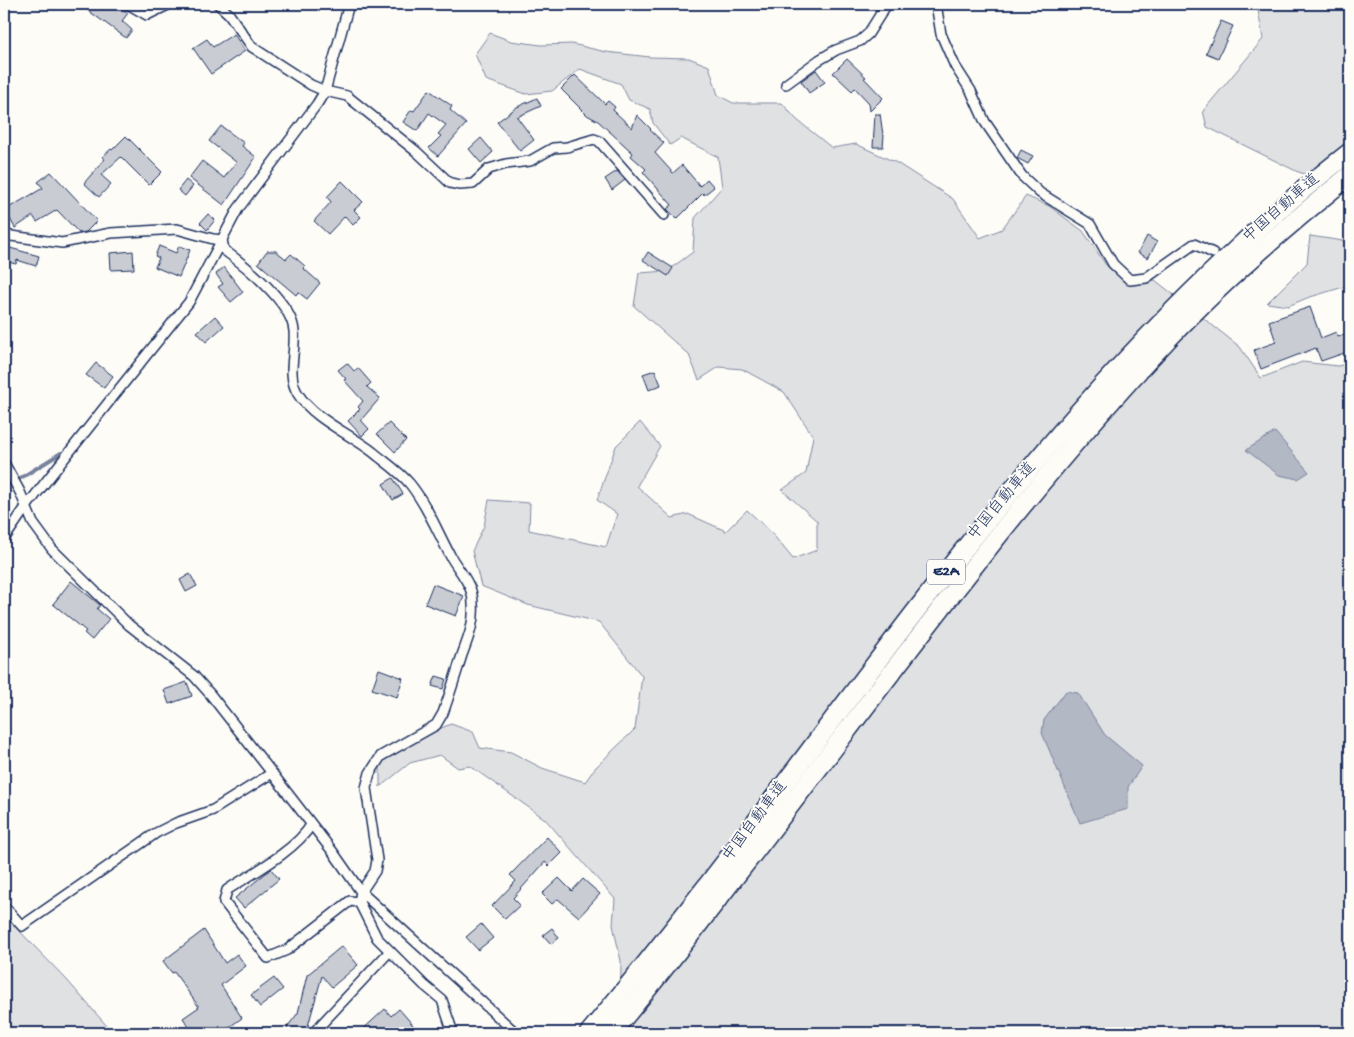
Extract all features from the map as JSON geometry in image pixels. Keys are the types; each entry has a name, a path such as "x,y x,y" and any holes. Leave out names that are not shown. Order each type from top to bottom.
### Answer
{"highway":[{"name":"中国自動車道","path":"589,1033 709,884 942,577 1092,396 1157,327 1261,225 1350,152"},
{"name":"中国自動車道","path":"611,1033 637,1003 728,887 953,591 1107,406 1170,338 1272,240 1350,175"}],"street":[{"path":"128,4 147,15 170,4"},
{"path":"218,4 229,14 252,47 311,85 325,91 347,96 417,152 450,183 460,185 473,184 489,169 506,164 530,161 553,148 567,147 594,139 599,141 664,215"},
{"path":"4,539 26,507 189,302 238,209 325,91 350,4"},
{"path":"786,84 836,50 860,41 868,34 887,4"},
{"path":"936,4 940,34 955,66 971,91 985,122 1022,176 1040,193 1090,224 1114,264 1130,280 1146,278 1194,244 1213,252"},
{"path":"4,235 62,243 111,233 177,229 213,240 222,240"},
{"path":"222,240 224,250 263,283 286,309 291,319 294,331 292,372 298,394 306,405 372,452 409,484 470,587 473,604 472,624 444,713 436,725 381,756 370,772 366,788 377,860 375,870 361,892 359,902 377,938 424,985 442,1000 453,1033"},
{"path":"4,463 33,523 52,549 129,625 194,676 272,773 333,852 361,892 516,1033"},
{"path":"4,906 22,926 156,833 176,823 214,810 272,773"},
{"path":"311,825 304,837 227,890 224,902 268,958 287,950 350,901 359,902"},
{"path":"315,1030 390,951"}],"shaded area":[{"path":"1257,4 1350,4 1350,191 1296,171 1207,127 1203,111 1263,39"},
{"path":"490,33 511,41 541,45 572,44 606,52 650,57 689,58 709,66 718,95 733,103 782,103 796,119 832,148 856,144 897,163 953,199 980,238 1002,229 1026,196 1049,206 1083,231 1106,265 1128,283 1155,280 1240,347 1261,378 1302,362 1338,366 1350,363 1350,1033 620,1033 621,961 613,925 615,899 545,819 470,766 458,768 440,755 410,763 380,787 380,763 400,745 451,724 473,732 480,748 511,752 542,768 585,782 595,768 635,729 642,676 599,622 528,605 481,586 472,551 484,526 489,500 530,503 529,530 606,547 617,514 597,500 616,446 640,422 660,446 637,486 672,518 688,514 726,531 747,510 770,531 793,559 817,550 817,521 782,490 806,473 813,436 784,392 742,369 719,367 699,380 689,355 634,306 639,273 667,271 693,252 695,218 722,187 718,157 681,138 670,145 653,123 650,109 629,100 621,84 580,69 552,91 526,94 486,80 475,54"},
{"path":"1310,236 1350,242 1350,285 1288,306 1267,303 1307,263"},
{"path":"1275,432 1309,472 1298,479 1279,475 1246,450"},
{"path":"1066,691 1078,693 1105,735 1142,766 1128,787 1128,809 1080,823 1042,733 1044,720"},
{"path":"4,915 66,979 113,1033 4,1033"}],"building":[{"path":"79,4 115,4 128,13 122,21 132,30 126,38"},
{"path":"1221,21 1233,26 1218,58 1206,53"},
{"path":"234,34 245,51 211,74 193,48 207,39 213,47"},
{"path":"847,59 866,77 864,78 883,98 870,111 869,103 855,88 852,91 833,73"},
{"path":"816,70 825,82 809,93 801,81"},
{"path":"575,75 605,104 608,101 615,107 613,110 632,128 637,115 651,129 664,143 655,153 673,173 682,165 700,186 707,179 714,187 704,195 703,193 677,219 667,209 672,205 643,172 646,169 631,156 633,153 598,121 587,115 561,89"},
{"path":"429,90 452,106 450,110 466,124 438,156 429,148 441,136 438,134 446,125 429,113 417,131 403,122 411,110 414,111"},
{"path":"537,98 541,106 517,117 534,140 520,151 497,122 517,107"},
{"path":"875,114 880,114 884,135 883,147 873,147"},
{"path":"221,126 244,143 242,146 256,157 224,205 189,178 202,161 224,178 236,162 209,141"},
{"path":"126,136 162,172 149,185 121,157 101,175 111,184 99,197 84,183 105,159 102,157"},
{"path":"481,138 493,152 481,163 469,149"},
{"path":"1021,150 1033,156 1028,164 1017,158"},
{"path":"617,171 625,180 612,190 605,179"},
{"path":"51,172 97,221 86,232 79,233 57,210 37,222 33,216 15,228 5,210 43,188 38,182"},
{"path":"186,180 193,186 185,196 178,190"},
{"path":"342,181 363,202 354,210 361,217 353,225 345,216 328,234 314,221 331,202 327,197"},
{"path":"208,214 215,220 207,230 200,223"},
{"path":"1147,236 1157,242 1148,258 1138,253"},
{"path":"159,246 176,253 179,246 190,250 179,277 155,267 159,258 155,256"},
{"path":"4,248 39,256 36,266 17,260 16,264 4,261"},
{"path":"133,251 134,269 111,270 110,253"},
{"path":"267,251 276,251 286,259 291,254 320,283 307,299 298,292 296,295 258,263"},
{"path":"648,252 673,268 668,276 643,260"},
{"path":"224,267 243,292 231,302 218,287 223,284 216,274"},
{"path":"1310,307 1321,338 1336,332 1338,337 1350,333 1350,351 1321,361 1316,348 1261,369 1254,350 1276,342 1269,321"},
{"path":"215,316 224,326 206,342 197,332"},
{"path":"96,363 113,376 104,388 86,375"},
{"path":"347,363 354,371 358,368 371,383 367,387 380,398 361,420 369,429 362,436 348,421 360,409 358,407 363,401 344,380 346,379 338,370"},
{"path":"655,370 661,385 649,390 643,374"},
{"path":"389,423 406,440 395,452 377,434"},
{"path":"393,478 403,494 393,500 383,484"},
{"path":"190,574 197,586 186,592 180,580"},
{"path":"71,581 100,605 97,609 109,619 92,640 84,633 86,631 53,604"},
{"path":"433,584 464,596 456,616 425,604"},
{"path":"379,669 403,678 397,697 372,689"},
{"path":"436,676 446,679 443,689 432,686"},
{"path":"187,682 192,696 169,704 164,690"},
{"path":"547,837 562,853 549,866 545,862 513,898 520,905 505,919 492,906 516,881 510,875"},
{"path":"271,869 279,879 244,908 235,898"},
{"path":"559,878 572,891 583,879 600,894 579,917 558,899 552,904 542,894"},
{"path":"481,924 493,938 478,950 466,937"},
{"path":"552,928 559,938 551,944 543,935"},
{"path":"204,930 225,963 237,954 246,966 221,985 242,1018 221,1033 193,1033 183,1018 199,1007 174,972 172,973 163,961"},
{"path":"342,946 358,965 332,987 322,976 306,1033 286,1033 288,1026 298,1013 307,975"},
{"path":"274,978 283,989 260,1007 251,995"},
{"path":"385,1009 391,1016 399,1009 413,1025 403,1033 359,1033"}],"waterway":[{"path":"4,484 19,479 61,453"}]}
